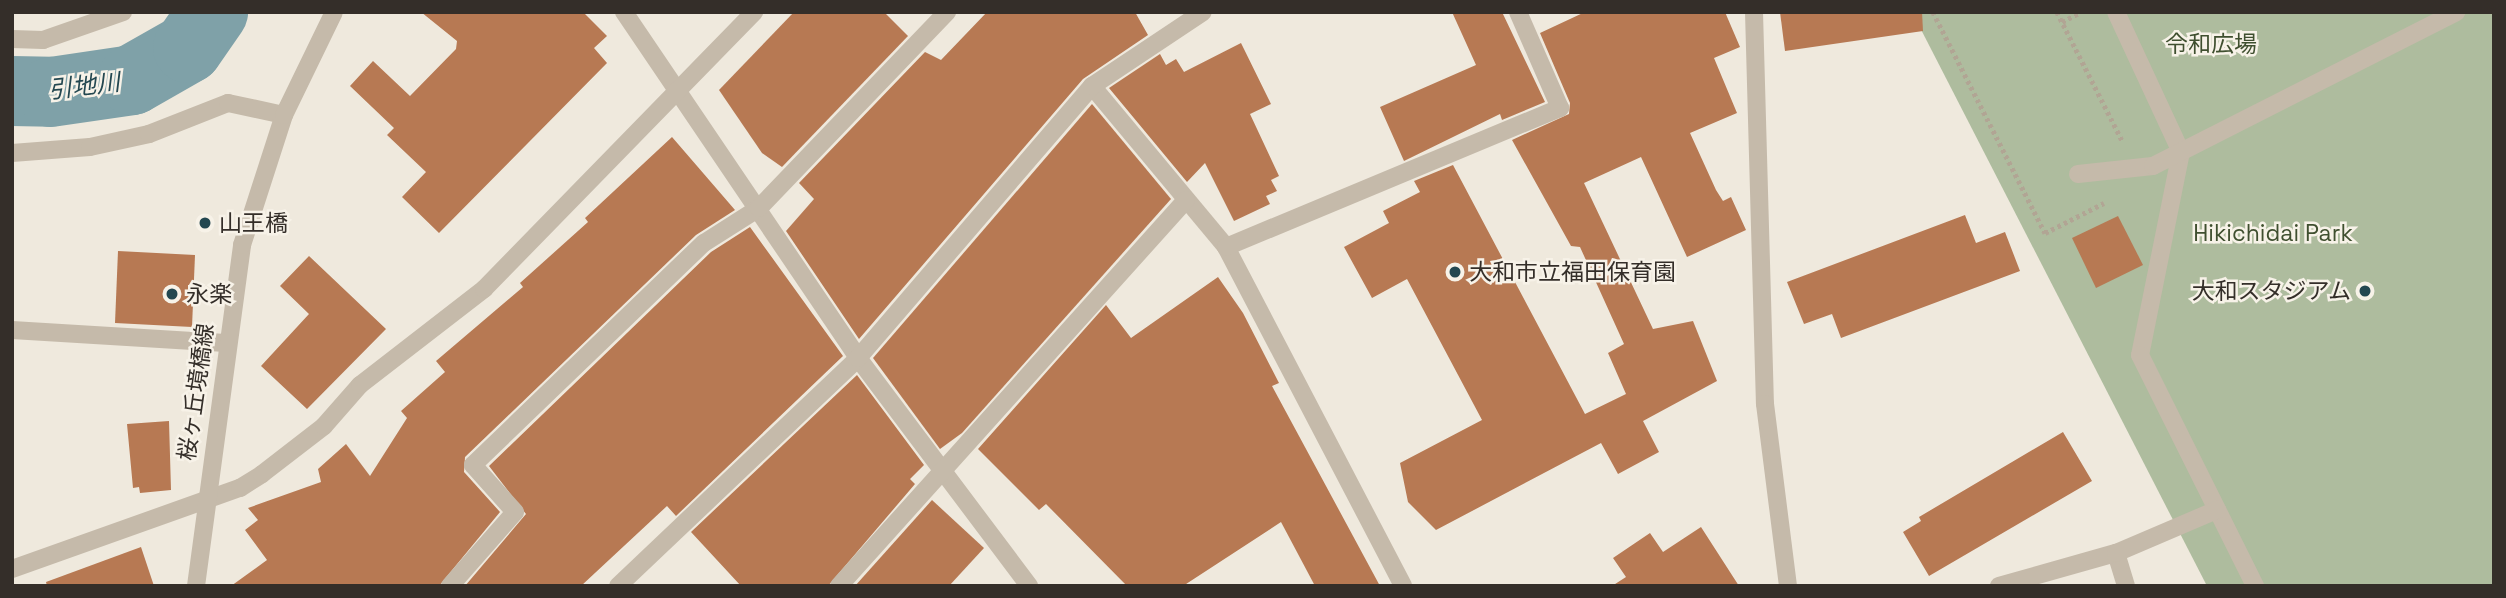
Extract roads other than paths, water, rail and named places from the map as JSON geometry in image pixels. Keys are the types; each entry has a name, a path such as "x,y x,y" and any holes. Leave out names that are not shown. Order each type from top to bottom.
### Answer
{"street":[{"path":"12,39 43,40 123,12"},
{"name":"桜ヶ丘境橋線","path":"196,586 226,343 242,245 284,115 334,12"},
{"path":"624,12 858,358 1029,586"},
{"path":"12,569 207,499 262,474 324,426 360,384 484,289 754,12"},
{"path":"450,586 514,512 473,465 704,243 759,208 947,12"},
{"path":"618,586 858,358 1092,86 1202,12"},
{"path":"1226,247 1560,107 1518,12"},
{"path":"1754,12 1765,404 1788,586"},
{"path":"2116,12 2181,152 2140,355 2255,586"},
{"path":"2078,174 2136,168 2181,152 2456,12"},
{"path":"1092,86 1226,247 1403,586"},
{"path":"12,153 90,147 149,134 228,103 284,115"},
{"path":"839,586 944,474 1186,200"},
{"path":"12,330 226,343"},
{"path":"1999,586 2116,553 2217,510"},
{"path":"2116,553 2126,586"}],"waterway":[{"name":"引地川","path":"12,91 51,92 132,80 188,48 213,12"}],"place":[{"name":"山王橋","path":"205,223"},
{"name":"大和市立福田保育園","path":"1455,272"},
{"name":"大和スタジアム","path":"2365,291"},
{"name":"永楽","path":"172,294"}],"park label":[{"name":"令和広場","path":"2211,44"},
{"name":"Hikichidai Park","path":"2273,233"}]}
